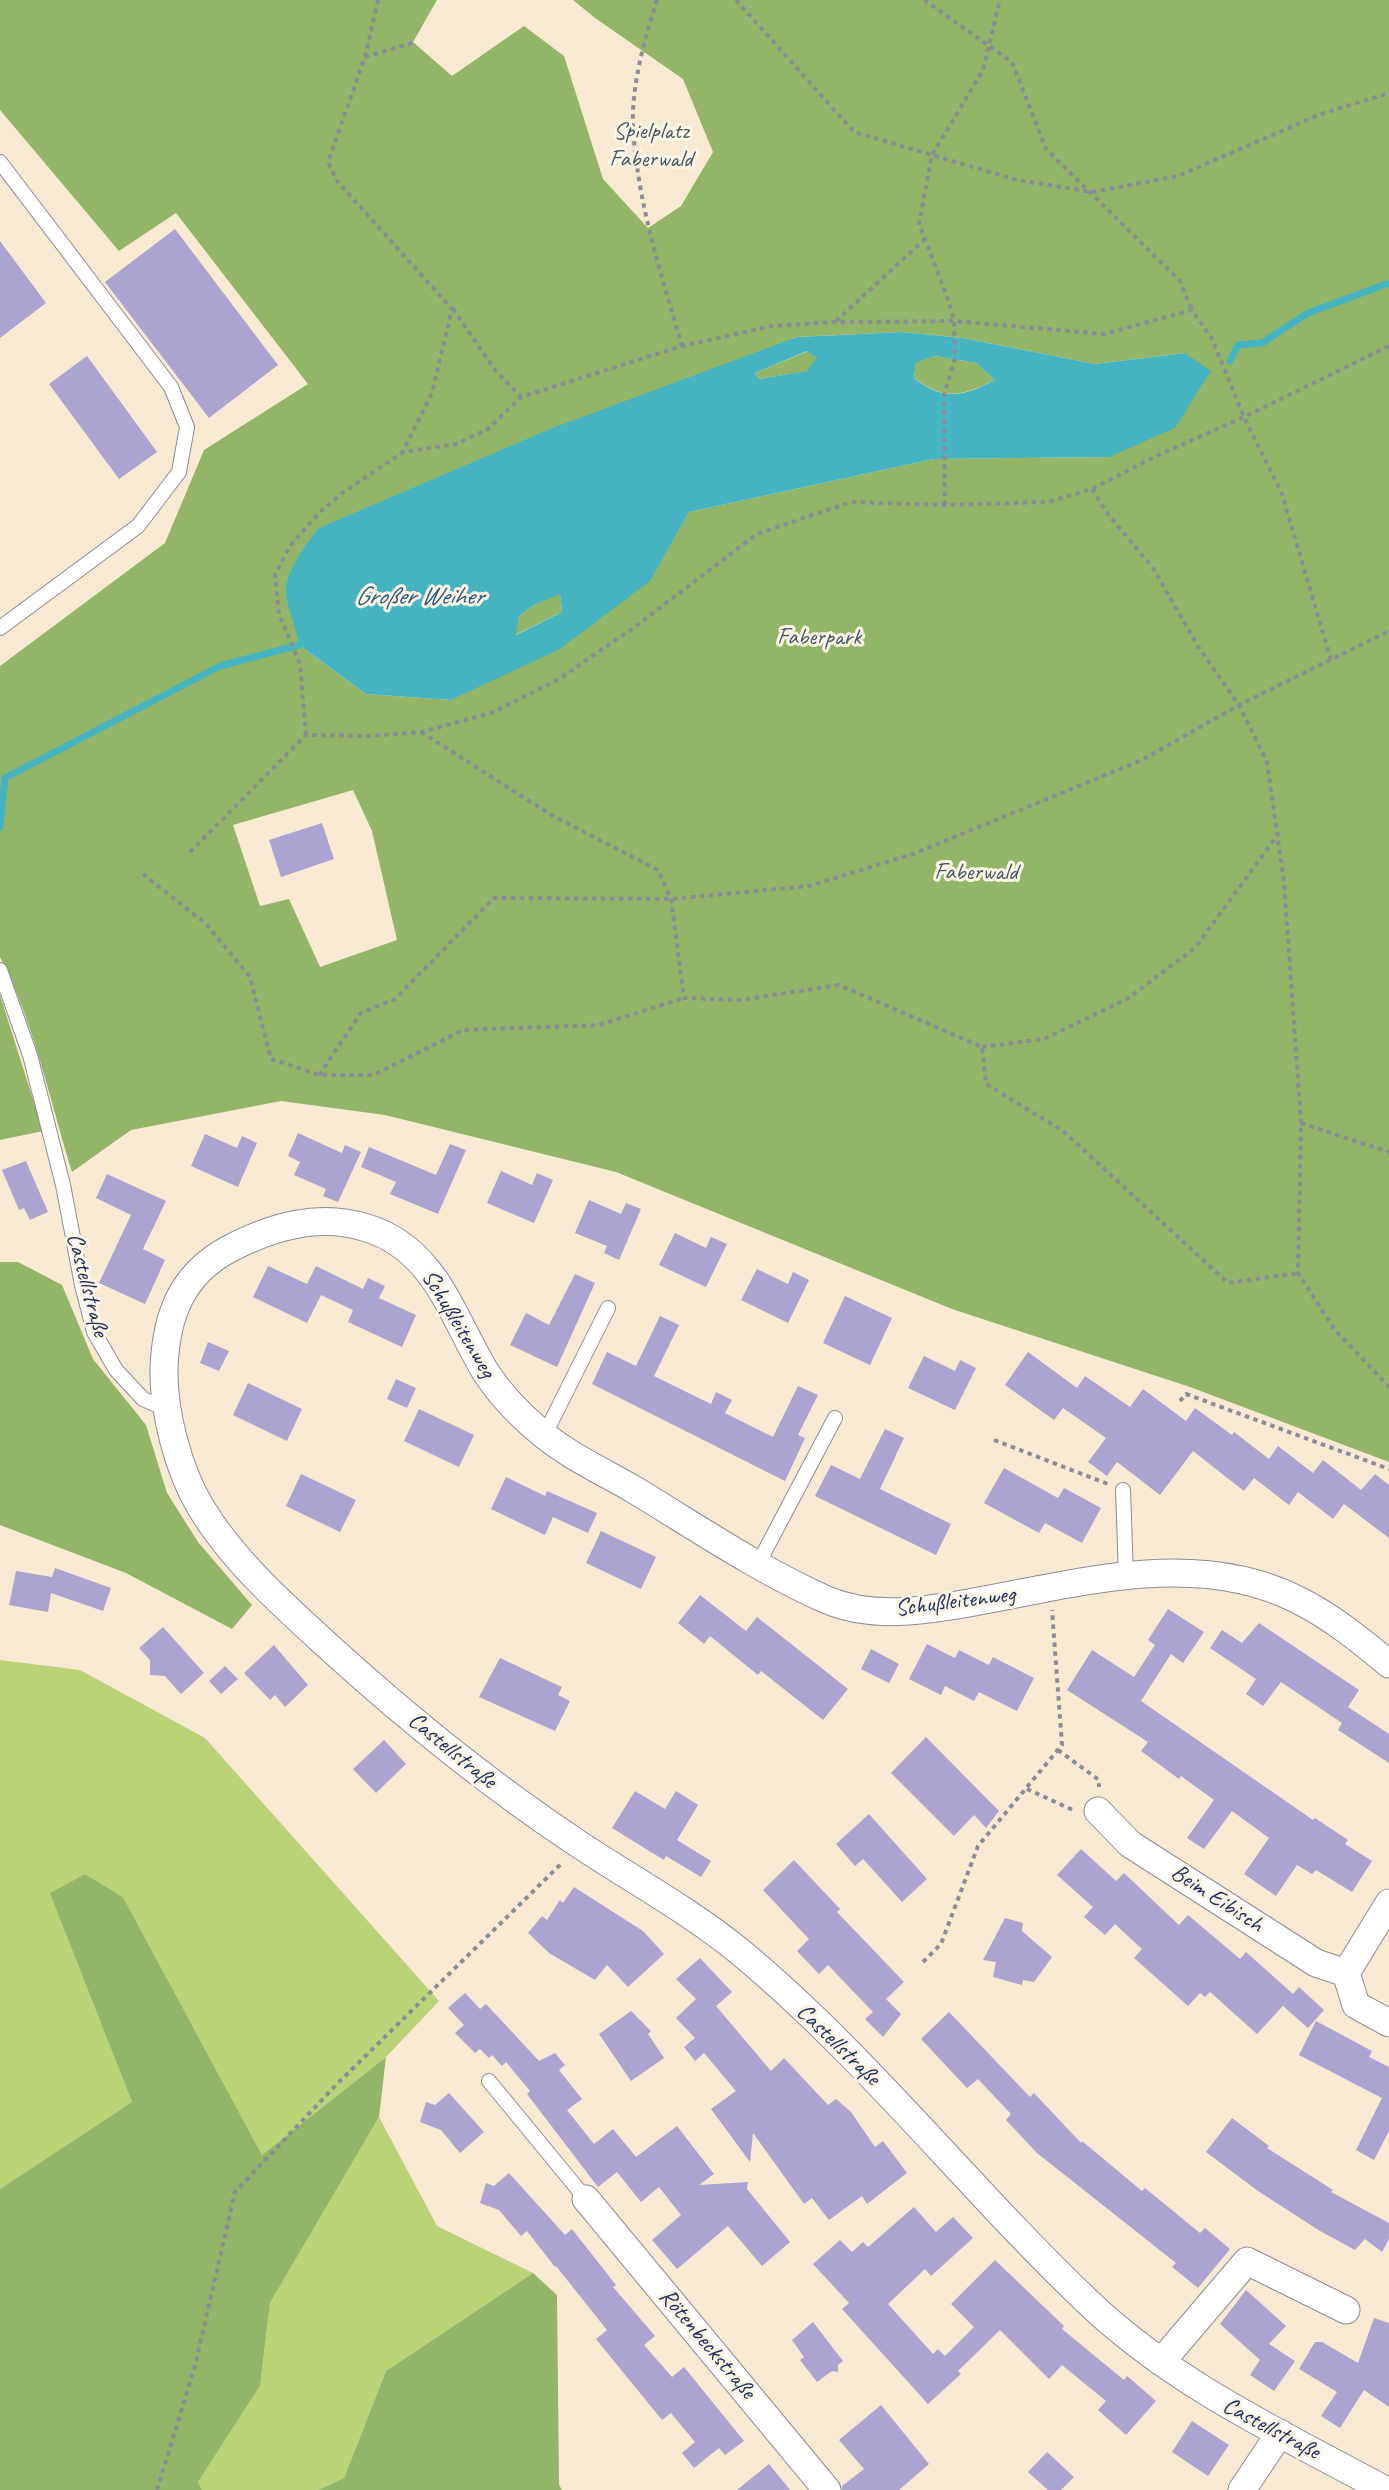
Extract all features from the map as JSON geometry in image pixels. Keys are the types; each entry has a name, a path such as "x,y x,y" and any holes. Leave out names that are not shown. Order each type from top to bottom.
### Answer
{"street":[{"name":"Schußleitenweg","path":"166,1409 164,1378 169,1321 180,1296 200,1267 225,1251 289,1224 330,1221 375,1231 394,1239 418,1257 453,1305 480,1363 501,1394 544,1436 758,1564 835,1604 874,1611 927,1610 1126,1576 1177,1571 1213,1574 1250,1582 1290,1596 1324,1614 1389,1664"},
{"name":"Castellstraße","path":"166,1409 186,1476 198,1503 259,1579 289,1611 376,1690 502,1792 737,1950 842,2046 1092,2306 1161,2362 1210,2396 1385,2490"},
{"name":"Beim Eibisch","path":"1098,1810 1130,1844 1316,1963 1346,1973"},
{"path":"1389,1904 1346,1973 1356,2005 1389,2024"},
{"name":"Rötenbeckstraße","path":"586,2199 827,2490"},
{"path":"1161,2362 1247,2261 1346,2310"},
{"path":"1242,2490 1280,2433"}],"lane":[{"path":"0,162 171,387 187,427 179,472 138,526 0,628"},
{"name":"Castellstraße","path":"0,970 30,1055 63,1185 82,1285 94,1332 116,1370 136,1392 143,1399 166,1409"},
{"path":"544,1436 608,1308"},
{"path":"758,1564 835,1418"},
{"path":"1123,1490 1126,1576"},
{"path":"489,2080 586,2199"}],"path":[{"path":"378,0 365,57 328,162 338,181 452,309 495,370 520,397"},
{"path":"657,0 642,47 633,125 649,235 682,346"},
{"path":"736,0 854,132 1017,180 1093,192 1178,176 1321,114 1389,93"},
{"path":"924,0 1012,62 1046,148 1180,280 1192,310 1212,339 1244,417 1282,494 1331,660"},
{"path":"945,505 944,395 955,358 954,321 919,224 932,154 983,70 1000,0"},
{"path":"365,57 413,42"},
{"path":"835,321 925,239"},
{"path":"403,452 432,393 452,309"},
{"path":"306,735 300,664 279,614 275,575 290,546 320,512 341,494 403,452 456,444 488,429 520,397 682,346 772,326 835,321 954,321 1104,334 1192,310"},
{"path":"190,852 306,735 421,732 491,713 559,679 636,626 757,534 851,502 945,505 1048,502 1092,489 1154,456 1244,417 1389,346"},
{"path":"1092,489 1107,513 1152,568 1199,648 1239,705 1267,762 1279,832 1301,1123 1299,1273 1335,1330 1389,1387"},
{"path":"319,1076 361,1013 395,999 494,898 671,899 809,886 913,854 1142,760 1239,705 1389,631"},
{"path":"421,732 553,816 658,870 671,899 684,998"},
{"path":"143,874 206,924 250,976 271,1059 319,1076 374,1076 463,1030 598,1025 684,998 741,1000 839,985 982,1047 1044,1039 1127,999 1196,948 1279,832"},
{"path":"982,1047 986,1084 1063,1131 1228,1283 1299,1273"},
{"path":"1301,1123 1389,1152"},
{"path":"1180,1401 1186,1394 1389,1468"},
{"path":"994,1440 1123,1490"},
{"path":"923,1962 941,1944 978,1846 1062,1745 1050,1588"},
{"path":"1027,1789 1072,1810 1098,1810 1099,1780 1058,1750"},
{"path":"157,2490 195,2366 235,2192 337,2084 579,1844"}],"green space":[{"name":"Faberwald","path":"0,0 437,0 413,42 452,76 524,26 564,56 603,179 648,228 681,206 713,152 683,79 573,0 1389,0 1389,1462 1190,1387 952,1309 616,1172 385,1115 281,1101 131,1130 72,1172 32,1034 12,981 0,957 0,666 165,543 204,450 308,384 176,213 119,251 0,110","holes":["901,332 963,338 1095,364 1185,353 1109,457 934,459 689,512 649,581 451,700 366,694 299,645 286,590 796,337","353,790 372,831 397,940 320,967 289,899 260,906 233,825"]},
{"path":"808,351 816,358 808,371 759,379 755,373"},
{"path":"935,356 976,363 995,380 973,390 953,394 935,390 914,378 916,361"},
{"path":"560,593 562,612 515,635 519,616 534,605"},
{"path":"0,995 43,1131 0,1140"},
{"path":"0,1262 18,1262 62,1285 93,1359 146,1425 167,1493 198,1542 252,1605 232,1629 126,1573 0,1525"},
{"path":"0,1660 80,1670 205,1738 439,2001 386,2057 262,2155 123,1897 85,1874 51,1893 132,2102 0,2189"},
{"path":"85,1874 123,1897 262,2155 386,2057 379,2117 270,2303 260,2386 198,2482 202,2490 0,2490 0,2189 132,2102 50,1893"},
{"path":"379,2117 437,2226 533,2273 386,2371 344,2478 318,2490 202,2490 198,2482 260,2386 270,2303"},
{"path":"533,2273 557,2295 559,2485 562,2490 318,2490 344,2478 386,2371"}],"water":[{"name":"Großer Weiher","path":"901,332 963,338 1095,364 1185,353 1211,371 1175,428 1109,457 934,459 689,512 650,581 560,649 451,700 366,694 299,645 287,601 287,582 298,557 319,528 550,429 797,337","holes":["807,351 816,358 807,371 759,379 755,373","935,356 976,363 995,380 963,393 944,393 914,378 916,362","560,594 562,612 516,635 519,616 534,605"]}],"building":[{"path":"175,229 278,365 209,418 105,282"},
{"path":"0,241 46,303 0,338"},
{"path":"87,356 157,452 119,479 49,384"},
{"path":"322,823 334,859 281,877 269,840"},
{"path":"298,1133 342,1153 345,1145 361,1152 338,1202 323,1196 326,1189 294,1175 300,1162 288,1156"},
{"path":"205,1134 237,1148 242,1136 257,1143 238,1187 191,1166"},
{"path":"450,1144 466,1150 438,1214 390,1194 396,1182 361,1167 369,1147 436,1175"},
{"path":"26,1161 48,1212 30,1220 24,1208 19,1210 2,1170"},
{"path":"501,1171 532,1185 537,1173 553,1180 534,1223 487,1203"},
{"path":"107,1174 166,1201 143,1249 165,1260 145,1304 99,1283 131,1215 96,1198"},
{"path":"589,1200 621,1214 626,1203 641,1209 619,1260 604,1253 607,1246 575,1233"},
{"path":"675,1233 706,1248 711,1237 727,1244 706,1287 659,1265"},
{"path":"268,1266 307,1284 316,1266 363,1289 368,1278 385,1286 379,1298 416,1315 402,1347 348,1322 353,1310 321,1295 307,1323 253,1297"},
{"path":"757,1269 788,1284 793,1272 809,1280 788,1323 741,1300"},
{"path":"575,1274 595,1283 557,1367 510,1345 526,1313 549,1325"},
{"path":"845,1296 892,1318 870,1365 823,1343"},
{"path":"660,1316 679,1325 654,1376 711,1404 716,1392 732,1400 725,1413 773,1437 798,1386 818,1395 798,1435 805,1438 785,1481 592,1384 607,1352 636,1366"},
{"path":"208,1342 229,1351 219,1371 200,1363"},
{"path":"1028,1352 1077,1388 1085,1376 1130,1407 1143,1389 1186,1421 1195,1408 1232,1435 1234,1432 1269,1459 1278,1446 1313,1473 1323,1460 1361,1490 1375,1474 1389,1485 1389,1538 1344,1504 1333,1519 1298,1492 1289,1505 1254,1478 1244,1491 1193,1451 1160,1495 1117,1462 1107,1476 1088,1462 1106,1438 1063,1408 1054,1420 1005,1385"},
{"path":"924,1356 955,1371 960,1360 976,1368 955,1410 908,1388"},
{"path":"396,1379 416,1388 407,1408 387,1399"},
{"path":"248,1383 302,1409 287,1441 233,1415"},
{"path":"419,1409 474,1435 459,1467 404,1441"},
{"path":"885,1429 904,1438 880,1489 951,1524 936,1555 815,1496 831,1465 860,1479"},
{"path":"1004,1468 1058,1498 1064,1488 1101,1508 1082,1543 1045,1523 1039,1533 984,1503"},
{"path":"301,1474 356,1500 340,1532 286,1506"},
{"path":"506,1477 545,1496 547,1491 597,1513 588,1533 553,1517 545,1535 491,1509"},
{"path":"601,1531 656,1557 641,1589 586,1563"},
{"path":"55,1568 111,1588 103,1611 51,1593 48,1612 9,1605 16,1571 52,1577"},
{"path":"700,1595 746,1631 757,1617 848,1689 823,1720 761,1671 758,1675 710,1636 704,1644 678,1623"},
{"path":"1168,1609 1204,1632 1183,1663 1171,1654 1141,1701 1313,1820 1315,1818 1348,1840 1345,1844 1372,1861 1352,1892 1316,1870 1312,1874 1297,1865 1276,1896 1244,1874 1269,1838 1232,1811 1204,1849 1187,1838 1214,1800 1181,1776 1179,1779 1141,1751 1148,1742 1067,1690 1092,1650 1134,1677 1155,1645 1148,1640"},
{"path":"1259,1623 1359,1690 1348,1707 1389,1734 1389,1763 1338,1730 1342,1723 1281,1682 1263,1706 1246,1694 1256,1679 1210,1648 1222,1630 1242,1643"},
{"path":"163,1627 204,1673 181,1694 165,1676 150,1675 150,1660 139,1648"},
{"path":"927,1644 955,1658 959,1650 989,1665 993,1657 1034,1678 1017,1711 979,1692 974,1701 945,1686 941,1695 909,1679"},
{"path":"274,1645 308,1685 285,1707 275,1695 270,1700 244,1673"},
{"path":"871,1649 899,1664 889,1683 861,1669"},
{"path":"500,1658 562,1687 558,1695 570,1701 555,1731 479,1697"},
{"path":"225,1666 238,1679 221,1694 209,1681"},
{"path":"926,1737 999,1811 986,1828 974,1815 954,1836 891,1773"},
{"path":"384,1740 406,1764 376,1793 353,1769"},
{"path":"635,1791 665,1809 676,1791 698,1805 677,1840 711,1861 701,1877 666,1856 664,1860 612,1828"},
{"path":"869,1814 927,1879 902,1902 863,1859 855,1866 836,1844"},
{"path":"1081,1849 1116,1881 1124,1873 1179,1925 1188,1915 1240,1959 1246,1952 1293,1994 1299,1987 1324,2010 1308,2028 1283,2006 1291,1997 1257,2034 1210,1992 1205,1997 1200,1993 1188,2006 1134,1958 1142,1949 1115,1924 1105,1935 1084,1917 1093,1907 1057,1875"},
{"path":"794,1860 840,1909 837,1912 904,1982 886,1999 901,2014 883,2037 865,2019 873,2012 828,1965 819,1974 797,1951 809,1939 763,1890"},
{"path":"574,1887 643,1931 664,1954 628,1987 607,1965 595,1980 549,1953 528,1933 542,1916 547,1920 560,1900 563,1903"},
{"path":"1005,1918 1023,1923 1022,1931 1052,1957 1034,1982 1023,1980 1022,1985 993,1977 996,1962 983,1960"},
{"path":"700,1958 732,1992 716,2006 771,2071 784,2058 828,2105 836,2099 851,2112 875,2147 883,2141 907,2173 867,2204 862,2196 829,2220 812,2198 804,2204 753,2133 750,2162 711,2109 736,2091 704,2053 695,2061 684,2047 695,2038 676,2018 696,1999 676,1979"},
{"path":"465,1993 480,2009 486,2004 539,2061 555,2053 565,2065 559,2070 582,2099 567,2110 594,2144 613,2129 636,2157 677,2126 714,2174 699,2185 748,2182 747,2189 790,2242 762,2266 728,2226 677,2269 652,2240 681,2215 659,2187 641,2202 617,2172 598,2187 527,2094 530,2091 506,2062 502,2066 492,2055 489,2058 480,2049 475,2053 455,2033 464,2025 448,2008"},
{"path":"631,2011 651,2031 648,2034 664,2058 631,2081 599,2034"},
{"path":"949,2012 1030,2097 1034,2093 1081,2143 1082,2141 1142,2191 1145,2188 1200,2233 1205,2228 1230,2249 1198,2288 1172,2267 1176,2263 1037,2153 1006,2120 1011,2114 978,2079 967,2088 921,2039"},
{"path":"1316,2021 1372,2051 1369,2057 1389,2067 1389,2131 1374,2160 1356,2150 1382,2098 1299,2055"},
{"path":"449,2093 484,2132 460,2153 441,2130 420,2122 426,2102 435,2105"},
{"path":"1232,2118 1269,2146 1267,2148 1333,2190 1331,2192 1389,2223 1389,2239 1382,2252 1365,2239 1355,2250 1320,2231 1258,2191 1206,2152"},
{"path":"509,2173 565,2235 572,2229 616,2285 613,2287 655,2336 644,2345 672,2377 684,2367 744,2441 725,2455 719,2448 694,2468 682,2453 695,2442 671,2413 662,2420 596,2339 607,2330 556,2266 527,2231 521,2236 499,2210 480,2203 486,2183 494,2186"},
{"path":"914,2207 936,2232 953,2217 973,2238 931,2276 925,2269 888,2304 933,2354 938,2349 945,2356 974,2327 951,2304 995,2260 1064,2326 1062,2329 1124,2380 1127,2376 1156,2401 1126,2435 1098,2410 1106,2401 1062,2365 1049,2379 1000,2330 958,2371 961,2374 928,2404 842,2309 849,2303 813,2264 840,2240 852,2252 863,2242 868,2247"},
{"path":"1246,2290 1286,2326 1269,2344 1295,2361 1274,2391 1250,2375 1260,2360 1220,2324"},
{"path":"1374,2318 1389,2323 1389,2407 1364,2390 1340,2428 1321,2416 1337,2392 1299,2369 1315,2342 1322,2342 1358,2363"},
{"path":"813,2322 843,2361 838,2365 838,2372 832,2371 817,2382 800,2360 804,2357 792,2340"},
{"path":"881,2405 929,2464 899,2490 842,2490 842,2486 864,2469 839,2440"},
{"path":"1192,2421 1229,2445 1208,2476 1172,2452"},
{"path":"1047,2452 1074,2477 1061,2490 1048,2490 1028,2472"},
{"path":"769,2464 790,2490 737,2490"}],"waterway":[{"path":"1230,361 1238,345 1262,343 1308,313 1389,283"},
{"path":"0,827 5,778 220,666 299,645"}],"park label":[{"name":"Spielplatz Faberwald","path":"651,146"},
{"name":"Faberpark","path":"819,638"}]}
